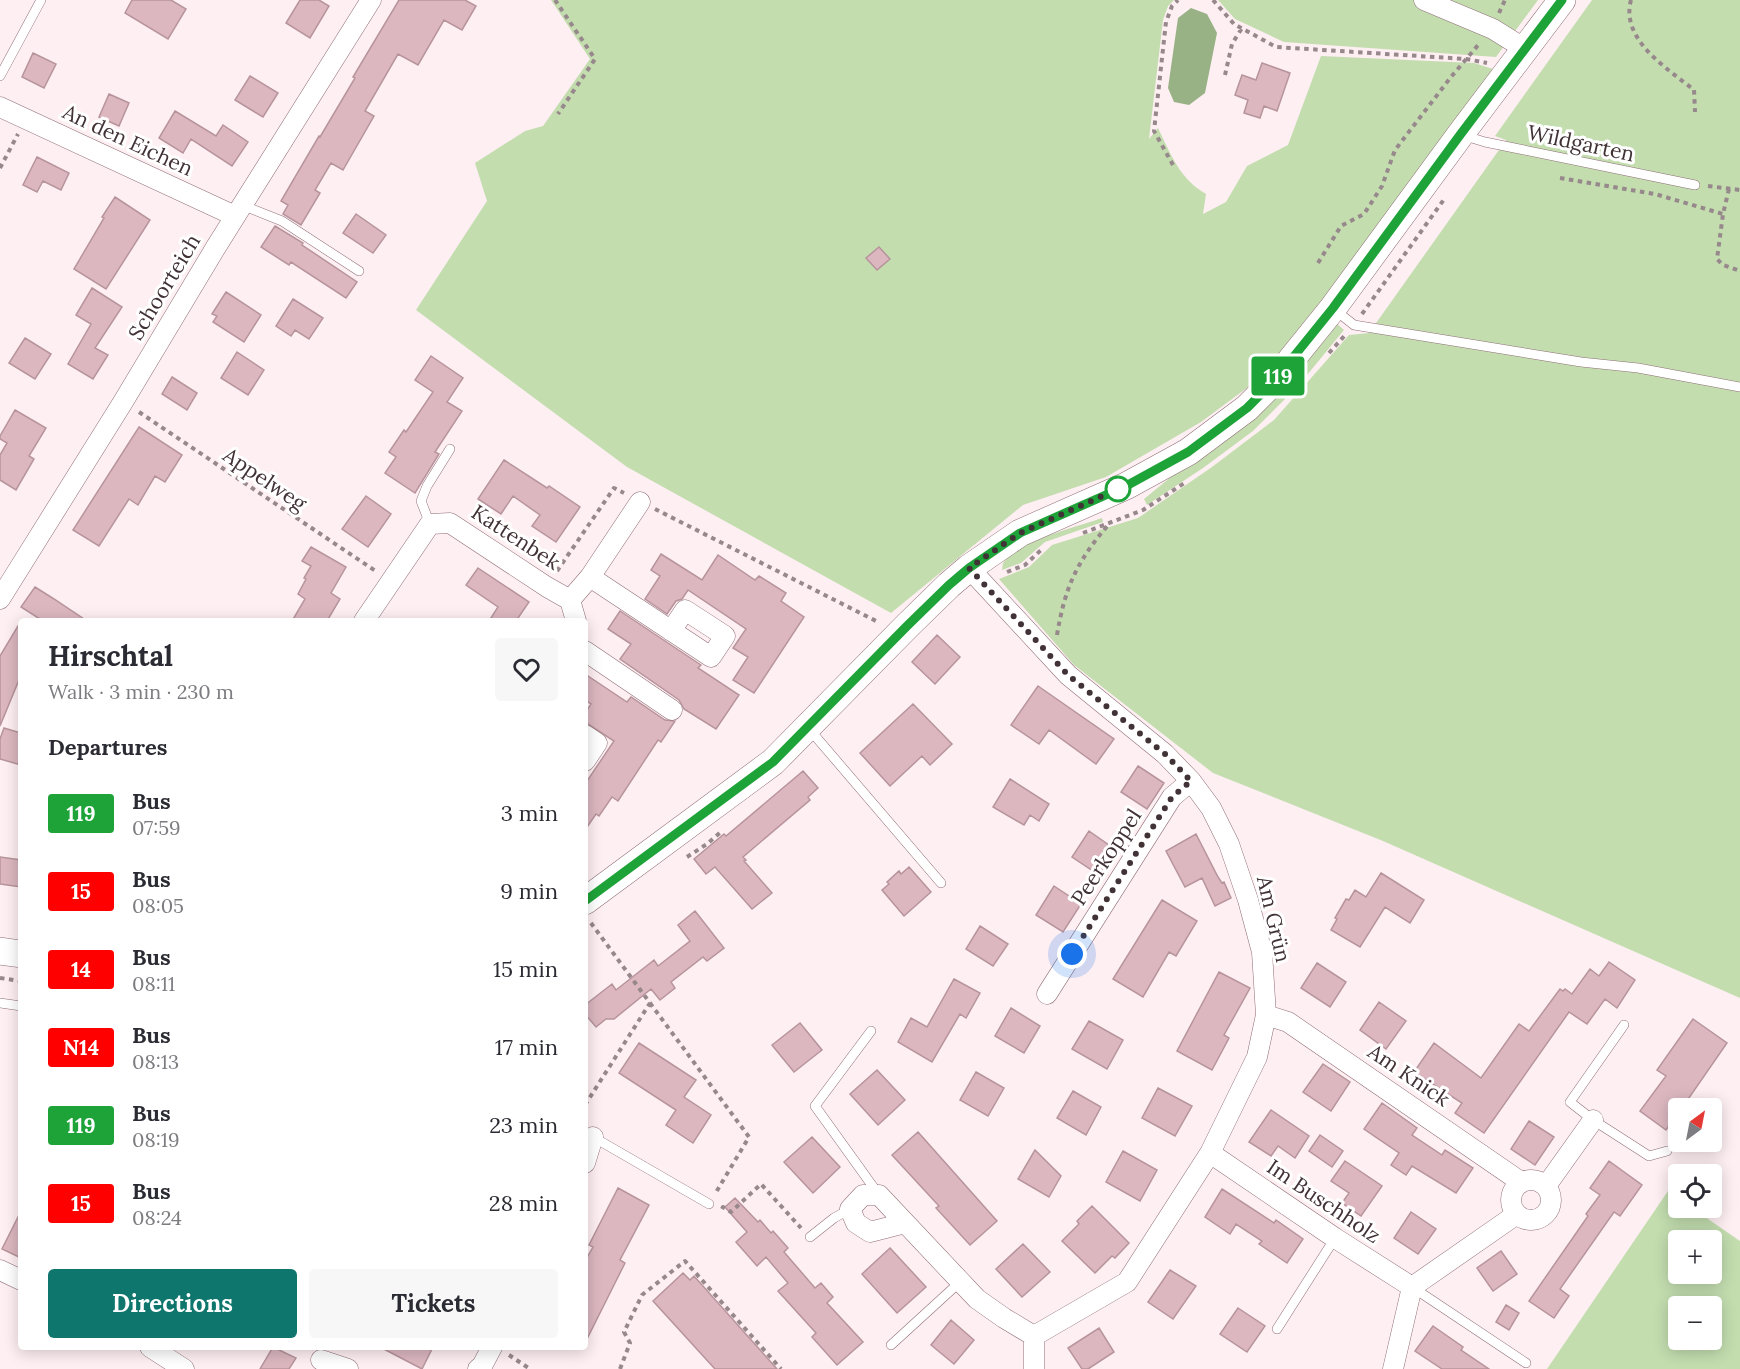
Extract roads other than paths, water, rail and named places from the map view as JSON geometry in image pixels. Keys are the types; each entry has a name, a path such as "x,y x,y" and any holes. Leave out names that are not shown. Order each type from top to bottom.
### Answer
{"street":[{"name":"Schoorteich","path":"0,599 371,0"},
{"path":"1424,0 1493,28 1518,58"},
{"path":"588,909 773,762 907,626 969,568 1020,533 1115,490 1188,452 1247,408 1274,381 1333,308 1562,0"},
{"name":"An den Eichen","path":"0,107 239,211"},
{"name":"Kattenbek","path":"430,524 450,523 570,600 590,577 640,502"},
{"path":"366,618 430,524"},
{"name":"Am Grün","path":"969,568 1068,675 1165,754 1191,781 1211,808 1229,844 1248,900 1262,952 1266,1015 1257,1057 1210,1153 1126,1282 1034,1336"},
{"path":"590,577 671,631"},
{"path":"570,600 575,618"},
{"path":"588,653 672,710"},
{"path":"588,737 597,743 588,756"},
{"name":"Peerkoppel","path":"1047,994 1172,797 1191,781"},
{"path":"0,951 18,954"},
{"name":"Am Knick","path":"1266,1015 1288,1022 1521,1182 1538,1181 1546,1186"},
{"path":"1521,1182 1514,1189 1511,1197 1512,1206 1524,1220 1533,1221 1542,1217 1552,1203 1551,1194 1546,1186 1593,1120"},
{"path":"588,1152 592,1137"},
{"name":"Im Buschholz","path":"1210,1153 1412,1287"},
{"path":"905,1223 870,1232 856,1223 850,1209 863,1195 879,1195 977,1299 1034,1336 1034,1369"},
{"path":"1393,1369 1412,1287 1517,1214"},
{"path":"0,1270 18,1279"},
{"path":"155,1350 184,1369"},
{"path":"478,1369 499,1350"},
{"path":"321,1359 348,1369"}],"lane":[{"path":"0,76 41,0"},
{"name":"Wildgarten","path":"1460,135 1695,185"},
{"path":"239,211 282,221 359,271"},
{"path":"1333,308 1354,325 1581,362 1638,368 1740,387"},
{"path":"430,524 421,501 427,486 450,449"},
{"path":"808,728 941,883"},
{"path":"0,1003 18,1006"},
{"path":"1623,1025 1570,1102 1593,1120 1649,1156 1667,1151"},
{"path":"871,1031 815,1106 879,1195"},
{"path":"592,1137 709,1204"},
{"path":"810,1238 834,1218 850,1209"},
{"path":"1277,1329 1335,1238"},
{"path":"891,1345 960,1281"},
{"name":"Im Buschholz","path":"1412,1287 1526,1362"}]}
